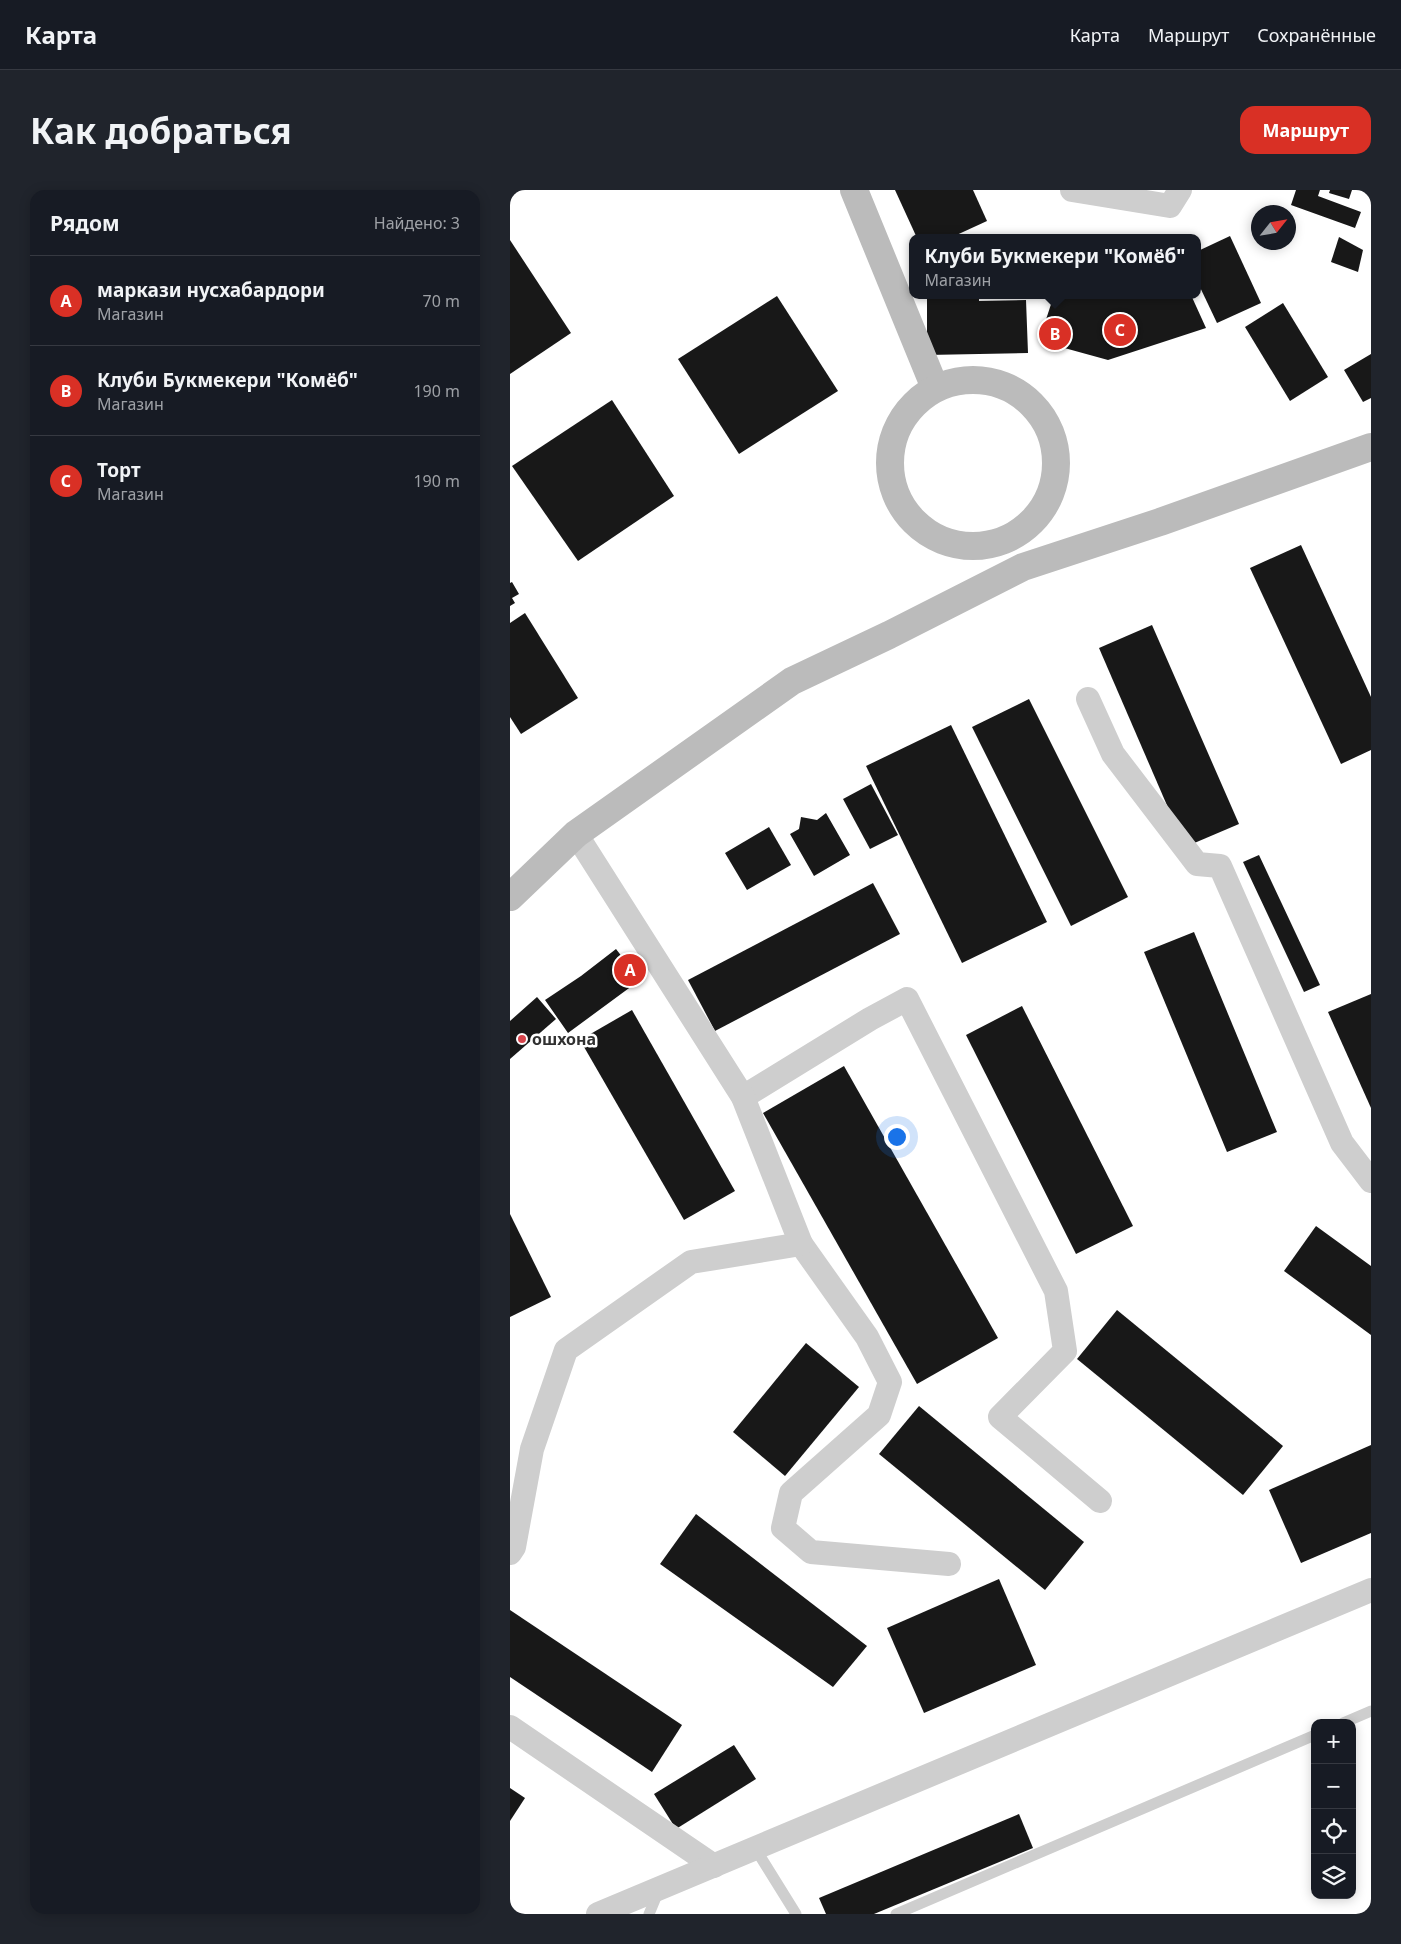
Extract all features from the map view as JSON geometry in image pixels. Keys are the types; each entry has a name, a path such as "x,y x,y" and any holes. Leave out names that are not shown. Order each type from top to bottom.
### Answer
{"main road":[{"path":"854,190 935,388"},
{"path":"976,379 996,382 1015,391 1032,404 1045,420 1054,439 1057,460 1055,481 1048,501 1036,518 1012,536 1002,542 982,546 961,546 940,540 922,529 907,514 897,496 891,476 890,455 894,434 908,410 935,388 955,381 976,379"},
{"path":"510,897 576,834 792,682 1023,567 1169,519 1371,447"},
{"path":"1012,536 1023,567"}],"street":[{"path":"1072,190 1170,206 1180,190"},
{"path":"1088,699 1113,754 1197,864 1220,866 1342,1143 1371,1182"},
{"path":"576,834 743,1097 801,1244 867,1337 890,1382 880,1415 790,1493 783,1528 811,1552 950,1564"},
{"path":"743,1097 870,1019 907,1000 1056,1292 1065,1351 1000,1417 1100,1501"},
{"path":"510,1553 514,1547 532,1449 566,1350 691,1262 801,1244"},
{"path":"598,1914 1371,1590"},
{"path":"510,1727 714,1866"}],"lane":[{"path":"1352,1719 1371,1711"},
{"path":"896,1914 1311,1737"},
{"path":"755,1848 796,1914"},
{"path":"649,1914 660,1888"}],"building":[{"path":"895,190 973,190 987,221 959,234 915,234"},
{"path":"1296,190 1320,190 1318,196 1361,212 1355,228 1296,207 1296,205 1291,205"},
{"path":"1330,190 1352,190 1349,199 1329,193"},
{"path":"1230,236 1261,303 1217,323 1201,289 1201,250"},
{"path":"1339,237 1363,250 1358,272 1331,262"},
{"path":"510,240 571,333 510,374"},
{"path":"777,296 838,391 739,454 678,359"},
{"path":"927,299 1026,300 1028,353 927,355"},
{"path":"1053,299 1193,299 1206,328 1108,360 1039,341"},
{"path":"1283,303 1328,377 1290,401 1245,327"},
{"path":"1371,354 1371,398 1363,402 1344,370"},
{"path":"612,400 674,496 578,561 512,466"},
{"path":"1301,545 1371,697 1371,750 1341,764 1250,568"},
{"path":"512,582 519,594 512,598 515,603 510,606 510,583"},
{"path":"525,613 578,698 521,734 510,717 510,623"},
{"path":"1152,625 1239,824 1185,847 1099,648"},
{"path":"1029,699 1128,897 1071,926 972,727"},
{"path":"951,725 1047,922 962,963 866,766"},
{"path":"871,784 898,835 870,849 843,799"},
{"path":"826,813 850,855 814,876 790,834 799,829 801,817 817,820"},
{"path":"769,827 791,865 747,890 725,853"},
{"path":"1259,855 1320,985 1304,992 1243,862"},
{"path":"873,883 900,934 715,1031 688,980"},
{"path":"1194,932 1277,1132 1227,1152 1144,952"},
{"path":"616,949 640,980 568,1033 545,1000 581,976"},
{"path":"1371,994 1371,1108 1328,1012"},
{"path":"537,997 556,1019 510,1059 510,1021"},
{"path":"1022,1006 1133,1226 1076,1254 966,1035"},
{"path":"632,1010 735,1191 684,1220 580,1040"},
{"path":"844,1066 998,1338 917,1384 763,1113"},
{"path":"510,1214 551,1297 510,1317"},
{"path":"1316,1226 1371,1266 1371,1335 1284,1271"},
{"path":"1117,1310 1283,1446 1243,1495 1077,1359"},
{"path":"806,1343 859,1387 785,1476 733,1432"},
{"path":"919,1406 1084,1542 1045,1590 879,1454"},
{"path":"1371,1445 1371,1533 1301,1563 1269,1490"},
{"path":"696,1514 867,1646 833,1687 660,1564"},
{"path":"999,1579 1036,1665 924,1713 887,1628"},
{"path":"510,1610 682,1725 652,1772 510,1677"},
{"path":"734,1745 756,1779 676,1829 654,1794"},
{"path":"510,1788 525,1798 510,1821"},
{"path":"1019,1814 1033,1848 874,1914 826,1914 819,1898"}],"place":[{"name":"Торт","path":"1120,330"},
{"name":"Клуби Букмекери \"Комёб\"","path":"1055,334"},
{"name":"маркази нусхабардори","path":"630,970"},
{"name":"ошхона","path":"522,1039"}]}
